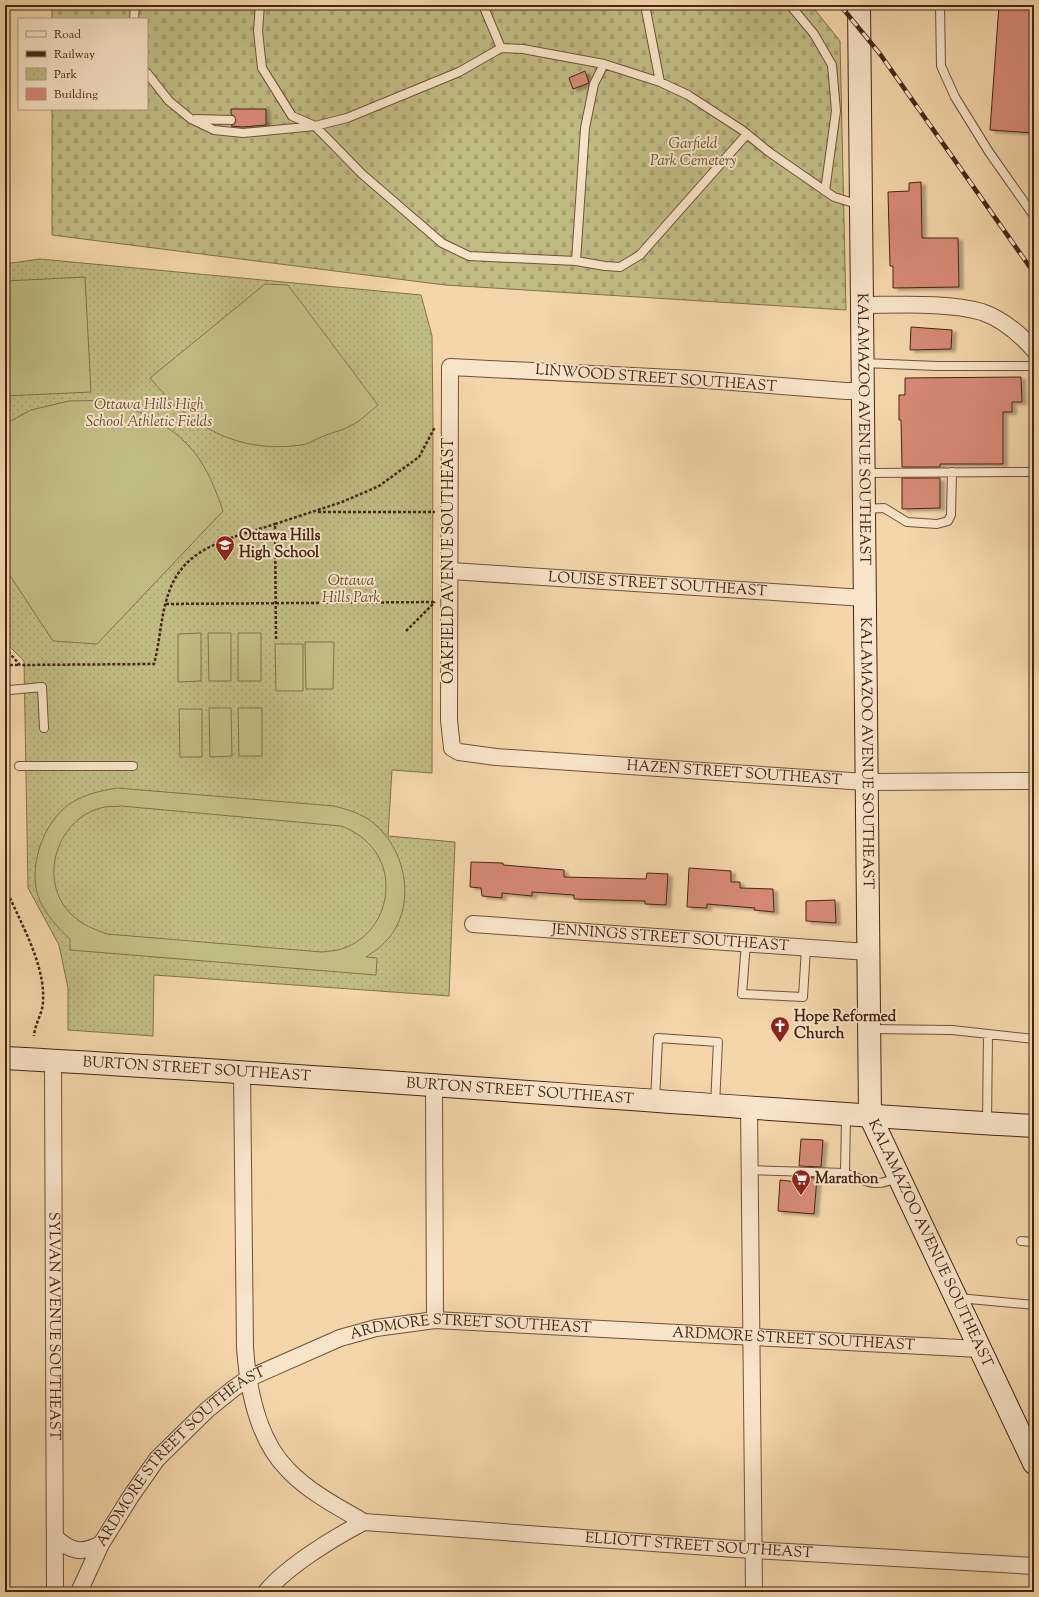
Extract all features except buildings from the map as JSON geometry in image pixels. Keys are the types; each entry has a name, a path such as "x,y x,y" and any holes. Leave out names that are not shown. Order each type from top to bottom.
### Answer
{"main road":[{"name":"KALAMAZOO AVENUE SOUTHEAST","path":"859,5 870,1116 1034,1463"},
{"name":"BURTON STREET SOUTHEAST","path":"5,1058 242,1072 655,1102 1034,1126"}],"street":[{"path":"862,305 958,307 983,312 1021,335 1034,350"},
{"name":"LINWOOD STREET SOUTHEAST","path":"450,367 693,379 863,391"},
{"name":"OAKFIELD AVENUE SOUTHEAST","path":"450,367 451,572 449,720 452,748 459,752"},
{"name":"LOUISE STREET SOUTHEAST","path":"451,572 864,598"},
{"name":"HAZEN STREET SOUTHEAST","path":"459,752 496,757 866,782 1034,782"},
{"name":"JENNINGS STREET SOUTHEAST","path":"473,924 868,952"},
{"name":"SYLVAN AVENUE SOUTHEAST","path":"53,1061 55,1592"},
{"path":"242,1072 245,1348 247,1378 256,1411 268,1442 288,1470 334,1505 364,1522"},
{"path":"434,1086 435,1320"},
{"path":"749,1108 750,1337 754,1592"},
{"name":"ARDMORE STREET SOUTHEAST","path":"79,1592 101,1544 131,1496 157,1459 207,1410 247,1378 340,1338 376,1328 435,1320 979,1349"},
{"path":"266,1592 275,1581 339,1535 364,1522"},
{"name":"ELLIOTT STREET SOUTHEAST","path":"364,1522 753,1551 1034,1566"},
{"path":"55,1537 66,1547 79,1550 89,1550 101,1544"}],"lane":[{"path":"134,18 135,5"},
{"path":"260,5 258,31 262,68 292,116 315,126 362,174 442,243 469,256 576,261 620,267 640,254 747,134"},
{"path":"483,5 501,48"},
{"path":"645,5 660,82"},
{"path":"790,5 814,34 832,65 836,111 825,191"},
{"path":"940,5 940,66 955,97 989,152 1034,216"},
{"path":"148,74 169,101 191,119 214,130 243,133 315,126 347,118 459,72 501,48 523,49 604,64 660,82 688,95 747,134 834,197 861,206"},
{"path":"576,261 585,128 594,84 604,64"},
{"path":"191,119 231,120"},
{"path":"862,362 937,366 1034,366"},
{"path":"864,509 884,508 901,519 913,523 937,524 948,521 951,515 952,472"},
{"path":"863,473 1034,472"},
{"path":"10,690 42,687 44,728"},
{"path":"19,766 133,766"},
{"path":"746,943 742,994 803,997 806,948"},
{"path":"869,1029 920,1028 1034,1040"},
{"path":"986,1124 988,1034"},
{"path":"655,1102 658,1038 718,1042 715,1106"},
{"path":"845,1173 846,1115"},
{"path":"749,1170 845,1173 858,1180 886,1183 898,1176"},
{"path":"1021,1241 1034,1242"},
{"path":"955,1298 1034,1305"}],"path":[{"path":"5,665 154,664 166,604 174,580 185,564 211,545 316,512 380,486 419,457 435,427"},
{"path":"316,512 436,512"},
{"path":"275,524 276,639"},
{"path":"166,604 434,602 406,631"},
{"path":"5,648 20,665"},
{"path":"5,889 11,898 32,946 43,986 42,1011 34,1028 34,1036"}],"green space":[{"name":"Garfield Park Cemetery","path":"52,5 811,5 840,41 846,310 445,285 52,235 52,110 148,110 148,18 52,18"},
{"name":"Ottawa Hills High School Athletic Fields","path":"40,259 421,295 432,336 432,773 392,770 388,836 455,842 449,996 154,975 153,1036 68,1030 68,988 59,945 28,888 24,661 5,642 5,264"},
{"path":"85,277 91,392 5,396 5,281"},
{"path":"265,284 288,285 378,405 357,422 348,427 301,445 278,447 256,445 216,433 198,423 165,395 150,378"},
{"path":"69,401 98,401 119,404 145,415 175,433 196,454 204,466 211,479 223,511 97,644 53,641 5,568 5,424 31,410"},
{"path":"201,633 201,681 178,682 178,634"},
{"path":"208,633 231,633 231,681 209,681"},
{"path":"238,633 261,633 261,681 238,681"},
{"path":"305,642 334,642 333,689 306,689"},
{"path":"275,644 303,644 303,691 276,691"},
{"path":"209,708 231,708 232,756 210,757"},
{"path":"238,708 262,708 262,756 239,756"},
{"path":"179,709 202,709 202,757 180,757"},
{"path":"117,788 334,806 368,819 382,831 392,845 400,862 404,880 405,898 401,916 393,932 378,949 366,957 377,958 376,975 70,950 70,939 49,917 40,901 36,889 36,861 40,847 52,822 61,811 71,803 93,793","holes":["121,806 341,826 361,837 378,855 384,870 386,886 384,901 379,916 371,930 359,940 339,950 322,952 107,934 84,924 72,915 61,901 55,885 54,868 57,852 64,836 75,823 88,813 105,807"]}],"railway":[{"path":"840,5 880,54 1034,273"}],"place":[{"name":"Ottawa Hills High School","path":"225,562"},
{"name":"Hope Reformed Church","path":"780,1043"},
{"name":"Marathon","path":"801,1196"}],"park label":[{"name":"Ottawa Hills Park","path":"351,590"}]}
